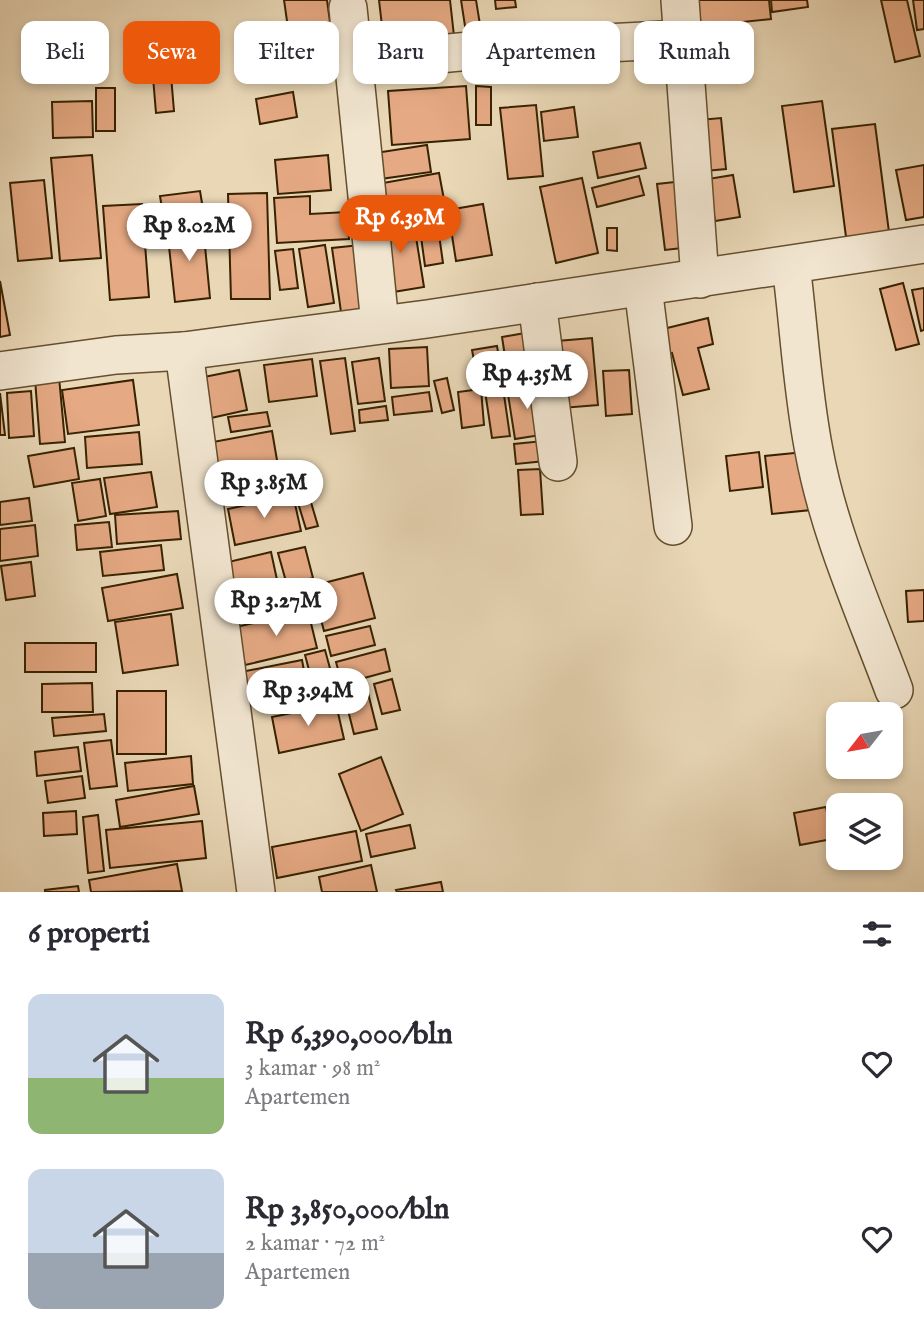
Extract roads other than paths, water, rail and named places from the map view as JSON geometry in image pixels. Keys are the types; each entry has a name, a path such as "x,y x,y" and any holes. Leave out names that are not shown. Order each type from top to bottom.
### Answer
{"street":[{"path":"680,0 681,21"},
{"path":"348,8 353,53"},
{"path":"448,53 634,41"},
{"path":"356,84 380,324"},
{"path":"685,84 700,279"},
{"path":"0,371 116,355 184,351 700,279 924,244"},
{"path":"791,265 814,451 822,487 834,528 894,690"},
{"path":"643,287 673,526"},
{"path":"537,302 558,462"},
{"path":"184,351 256,892"}]}
